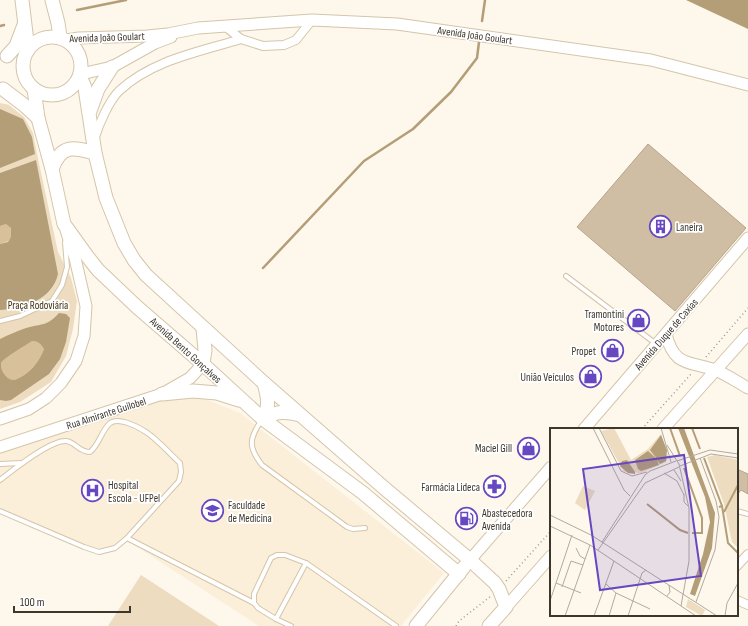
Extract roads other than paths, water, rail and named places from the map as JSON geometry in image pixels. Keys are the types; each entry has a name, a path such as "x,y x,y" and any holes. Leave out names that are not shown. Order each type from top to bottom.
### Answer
{"main road":[{"path":"2,89 33,87 44,94 55,95 65,92 74,86 80,75 82,64 79,54 74,46 63,39 52,0"},
{"name":"Avenida Bento Gonçalves","path":"22,1 27,52 24,62 26,79 33,87 38,118 52,169 64,224 87,256 137,307 203,364 262,419 363,493 456,577"},
{"name":"Avenida João Goulart","path":"4,58 27,52 37,41 48,37 63,39 124,37 154,35 198,28 312,20 397,24 651,60 748,85"},
{"path":"4,58 18,42 25,24"},
{"name":"Avenida João Goulart","path":"80,75 112,67 156,44 198,28"},
{"path":"89,115 98,89 112,67"},
{"path":"80,75 85,88 95,153 106,198 124,243 134,260 146,275 264,383 495,583 506,607"},
{"path":"2,89 24,104 38,118"},
{"path":"52,169 56,159 63,152 71,148 79,148 95,153"},
{"path":"0,419 29,409 46,398 61,383 76,361 84,336 86,306 75,258 64,224"},
{"name":"Avenida Duque de Caxias","path":"585,428 748,238"},
{"path":"203,328 205,350 203,364"},
{"path":"666,334 669,346 682,362 715,370 748,388"},
{"path":"665,428 748,334"},
{"name":"Rua Almirante Guilobel","path":"0,447 162,394 190,378 203,364"},
{"path":"262,419 267,410 268,402 264,383"},
{"path":"162,394 193,391 217,393 243,402"},
{"path":"262,419 279,412 289,412 302,416"},
{"path":"416,626 470,560 550,468"},
{"path":"489,626 550,557"},
{"path":"456,577 470,574 486,575"}],"street":[{"path":"226,27 241,39 263,46 284,45 296,40 312,20"},
{"path":"94,140 100,120 118,92 149,69 165,62 241,39"},
{"path":"738,565 748,554"},
{"path":"738,601 748,606"}],"lane":[{"path":"0,321 20,316 52,301 62,285 67,267 64,224"},
{"path":"566,276 657,345"},
{"path":"262,419 255,430 251,443 253,453 262,464 347,527 352,529 365,528"},
{"path":"0,480 22,463 55,443 64,441 70,442 84,452 90,452 96,448 108,425 112,422 121,421 146,432 180,463 181,472 178,481 126,538 115,548 99,552 0,511"},
{"path":"0,464 22,463"},
{"path":"738,511 748,514"},
{"path":"126,538 254,603 258,608 291,626"},
{"path":"254,603 254,594 270,558 277,554 285,555 306,563 396,626"},
{"path":"276,619 306,563"}],"waterway":[{"path":"77,10 126,0"},
{"path":"482,21 485,0"},
{"path":"0,26 4,25"},
{"path":"263,268 364,161 413,129 451,92 477,58 479,42"}],"place":[{"name":"Laneira","path":"661,227"},
{"name":"Tramontini Motores","path":"639,320"},
{"name":"Propet","path":"612,351"},
{"name":"União Veículos","path":"590,377"},
{"name":"Maciel Gill","path":"528,448"},
{"name":"Farmácia Lideca","path":"495,487"},
{"name":"Hospital Escola - UFPel","path":"93,491"},
{"name":"Faculdade de Medicina","path":"212,511"},
{"name":"Abastecedora Avenida","path":"466,519"}],"park label":[{"name":"Praça Rodoviária","path":"38,305"}]}
